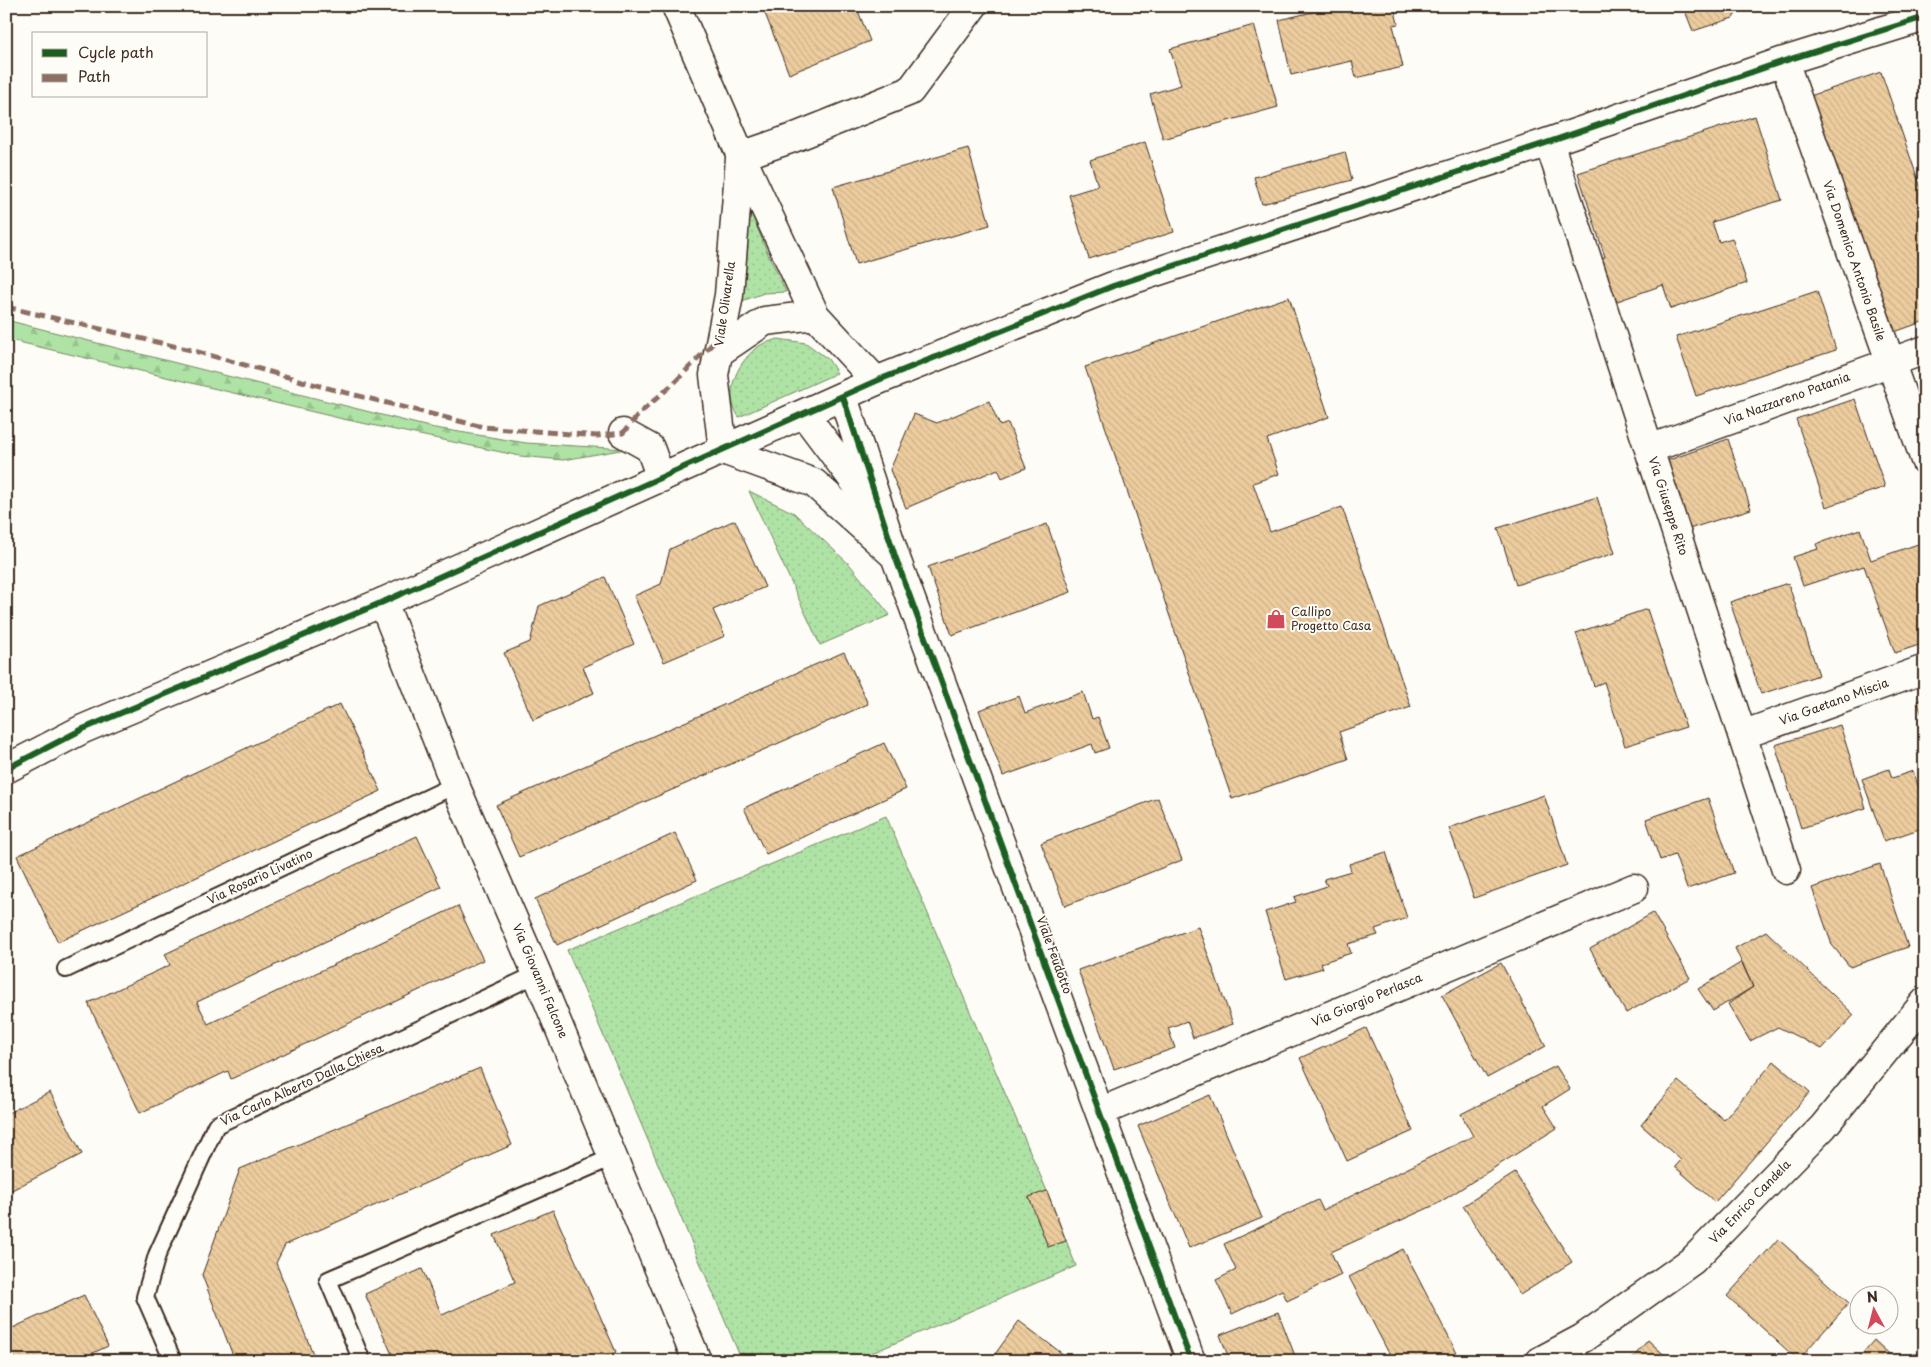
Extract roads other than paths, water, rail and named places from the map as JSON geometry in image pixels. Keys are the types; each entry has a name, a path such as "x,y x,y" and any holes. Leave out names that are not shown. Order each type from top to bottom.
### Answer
{"street":[{"name":"Viale Olivarella","path":"676,6 740,156 815,314 876,381"},
{"path":"740,156 793,138 910,91 973,6"},
{"path":"6,769 83,729 384,602 876,381 1113,286 1549,142 1910,16"},
{"name":"Via Domenico Antonio Basile","path":"1784,61 1925,460"},
{"name":"Via Giuseppe Rito","path":"1549,142 1786,870"},
{"name":"Viale Olivarella","path":"723,450 714,375 729,295 740,156"},
{"path":"718,353 765,321 815,314"},
{"name":"Via Nazzareno Patania","path":"1649,449 1925,350"},
{"name":"Viale Feudotto","path":"843,397 895,556 1191,1361"},
{"path":"804,414 884,520"},
{"path":"623,433 650,448 661,478"},
{"path":"723,450 814,483 895,556"},
{"name":"Via Giovanni Falcone","path":"384,602 454,785 537,974 697,1361"},
{"name":"Via Gaetano Miscia","path":"1742,735 1925,669"},
{"name":"Via Giorgio Perlasca","path":"1100,1112 1634,888"},
{"name":"Via Enrico Candela","path":"1540,1361 1583,1338 1693,1260 1824,1127 1925,1002"}],"lane":[{"name":"Via Rosario Livatino","path":"66,969 454,785"},
{"name":"Via Carlo Alberto Dalla Chiesa","path":"173,1361 145,1297 158,1255 216,1125 537,974"},
{"path":"362,1361 328,1280 613,1157"}],"place":[{"name":"Callipo Progetto Casa","path":"1276,619"}]}
